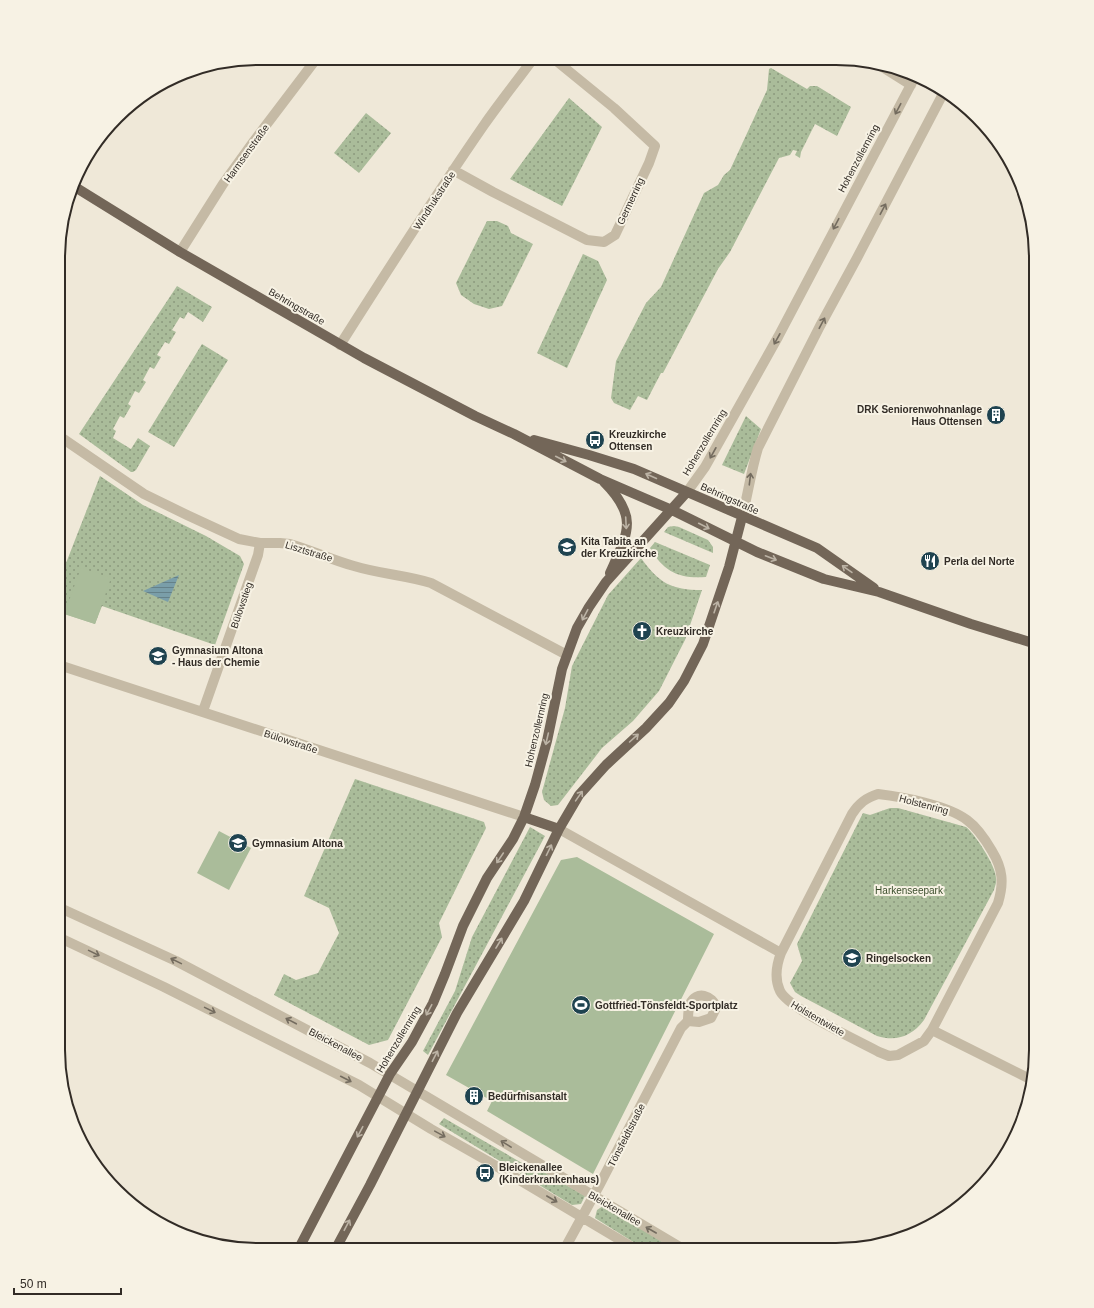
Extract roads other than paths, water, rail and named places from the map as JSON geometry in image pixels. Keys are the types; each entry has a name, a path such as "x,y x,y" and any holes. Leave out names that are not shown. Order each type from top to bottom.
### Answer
{"main road":[{"name":"Behringstraße","path":"78,189 180,252 340,345 475,416 514,434 600,479 672,510 757,552 824,579 879,592 971,624 1029,642"},
{"name":"Behringstraße","path":"514,434 634,469 742,517 817,548 879,592"},
{"path":"600,479 620,500 626,514 628,525 626,538 606,582"},
{"name":"Hohenzollernring","path":"302,1243 390,1074 412,1042 445,974 463,926 487,878 513,839 524,817 535,785 547,741 562,669 577,628 606,582 687,492"},
{"path":"339,1243 457,1013 524,901 559,829 579,795 601,770 646,728 684,682 703,644 722,590 742,517"},
{"path":"524,817 559,829"}],"street":[{"name":"Harmsenstraße","path":"180,252 238,163 312,65"},
{"name":"Windhukstraße","path":"340,345 453,170 485,123 528,65"},
{"name":"Germerring","path":"453,170 587,240 604,242 614,235 649,162 655,146 614,108 561,65"},
{"path":"893,74 911,85"},
{"name":"Hohenzollernring","path":"687,492 706,467 778,337 913,81"},
{"path":"742,517 752,468 758,448 820,326 942,96"},
{"name":"Lisztstraße","path":"65,440 144,494 239,539 260,543 290,544 352,566 375,572 413,577 431,583 567,655"},
{"name":"Bülowstieg","path":"203,711 258,555 260,543"},
{"name":"Bülowstraße","path":"65,667 524,817"},
{"name":"Holstenring","path":"781,953 819,877 859,804 869,797 878,794 889,795 924,803 956,813 976,828 989,845 999,864 1003,878 1002,890 998,903 932,1030"},
{"path":"559,829 781,953"},
{"name":"Bleickenallee","path":"65,910 176,961 270,1009 390,1074 673,1243"},
{"path":"65,940 251,1030 359,1085 626,1243"},
{"name":"Holstentwiete","path":"781,953 776,967 777,981 780,992 788,1001 796,1008 879,1052 889,1056 898,1055 924,1041 932,1030"},
{"name":"Tönsfeldtstraße","path":"568,1243 594,1196 681,1028 688,1021"},
{"path":"932,1030 1027,1077"}],"water":[{"path":"179,575 168,602 143,591"}],"place":[{"name":"DRK Seniorenwohnanlage Haus Ottensen","path":"996,415"},
{"name":"Kreuzkirche Ottensen","path":"595,440"},
{"name":"Kita Tabita an der Kreuzkirche","path":"567,547"},
{"name":"Perla del Norte","path":"930,561"},
{"name":"Kreuzkirche","path":"642,631"},
{"name":"Gymnasium Altona - Haus der Chemie","path":"158,656"},
{"name":"Gymnasium Altona","path":"238,843"},
{"name":"Ringelsocken","path":"852,958"},
{"name":"Gottfried-Tönsfeldt-Sportplatz","path":"581,1005"},
{"name":"Bedürfnisanstalt","path":"474,1096"},
{"name":"Bleickenallee (Kinderkrankenhaus)","path":"485,1173"}],"park label":[{"name":"Harkenseepark","path":"909,890"}]}
